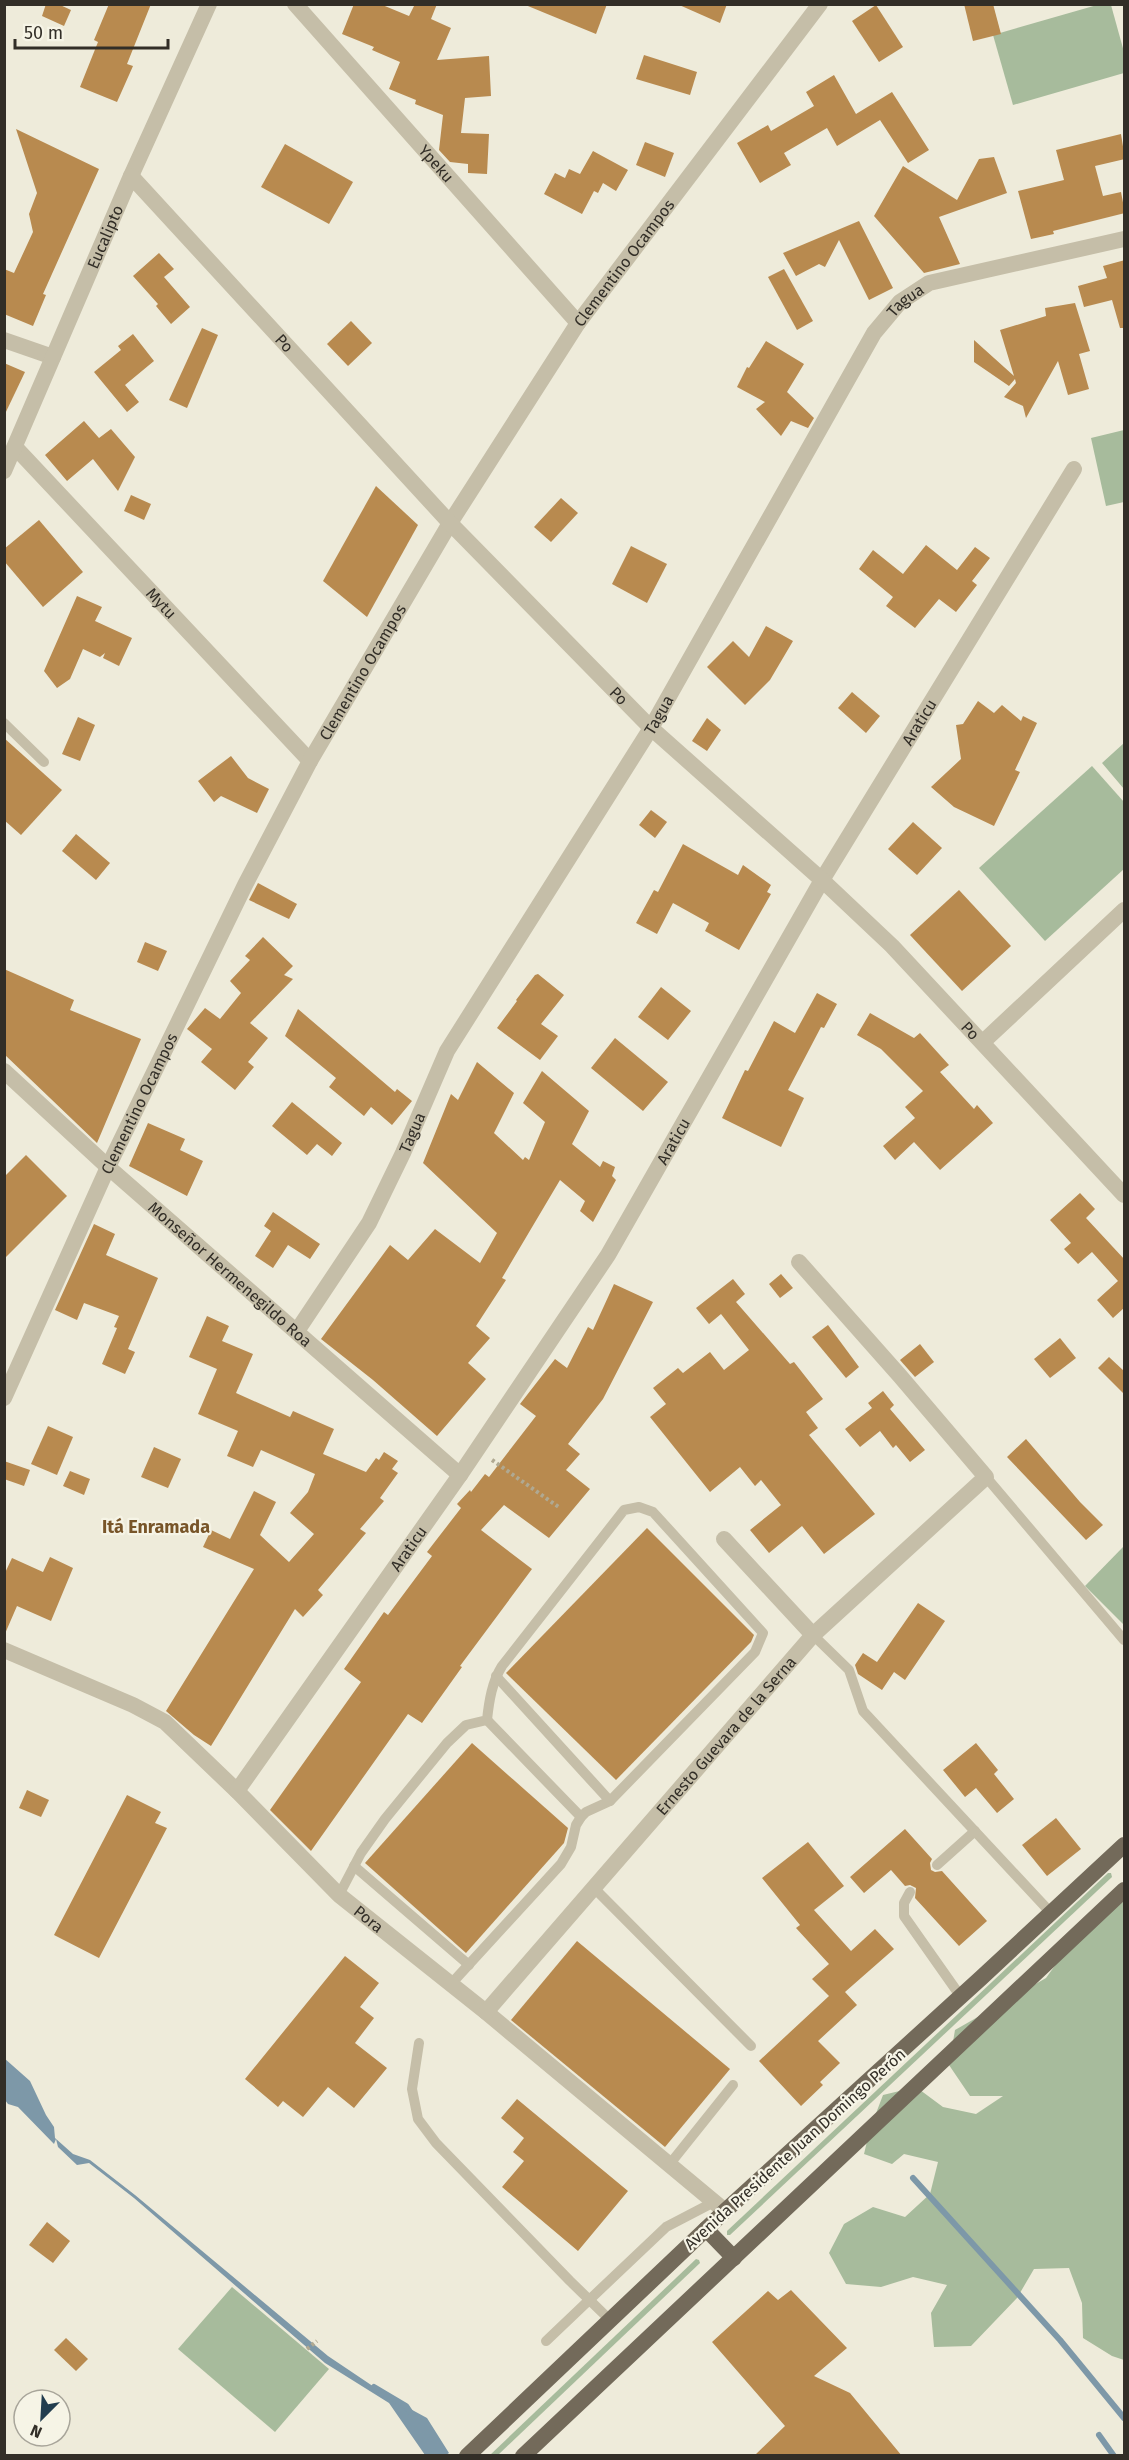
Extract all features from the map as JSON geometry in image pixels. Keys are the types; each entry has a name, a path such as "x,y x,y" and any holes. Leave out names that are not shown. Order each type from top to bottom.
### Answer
{"main road":[{"name":"Avenida Presidente Juan Domingo Perón","path":"467,2456 706,2229 720,2206 961,1997 1123,1848"},
{"name":"Avenida Presidente Juan Domingo Perón","path":"523,2456 1125,1890"},
{"path":"706,2229 734,2258"}],"street":[{"name":"Eucalipto","path":"4,471 131,176 209,4"},
{"name":"Ypeku","path":"295,4 578,323"},
{"name":"Clementino Ocampos","path":"4,1398 108,1167 245,885 310,761 450,523 578,323 820,4"},
{"name":"Po","path":"131,176 450,523 651,728 822,880 892,946 1125,1195"},
{"name":"Tagua","path":"297,1331 369,1222 403,1153 447,1051 651,728 874,333 900,302 929,283 1125,239"},
{"path":"4,340 53,357"},
{"name":"Mytu","path":"15,447 310,761"},
{"name":"Araticu","path":"237,1791 460,1475 608,1255 822,880 1074,469"},
{"path":"983,1042 1125,910"},
{"name":"Monseñor Hermenegildo Roa","path":"4,1071 108,1167 460,1475"},
{"path":"799,1262 986,1477"},
{"name":"Ernesto Guevara de la Serna","path":"486,2012 813,1635 986,1477"},
{"path":"724,1539 813,1635"},
{"name":"Pora","path":"4,1650 133,1705 165,1722 237,1791 339,1895 486,2012 720,2206"}],"lane":[{"path":"4,723 44,762"},
{"path":"986,1477 1125,1640"},
{"path":"451,1984 561,1864 571,1847 576,1825 581,1817 610,1800 755,1652 763,1634 653,1512 639,1507 624,1510 496,1676 489,1701 487,1720"},
{"path":"813,1635 849,1670 863,1712 1051,1913"},
{"path":"496,1676 610,1800"},
{"path":"487,1720 581,1817"},
{"path":"339,1895 354,1866 385,1819 447,1743 466,1725 487,1720"},
{"path":"937,1865 975,1832"},
{"path":"354,1866 469,1965"},
{"path":"594,1888 751,2046"},
{"path":"910,1892 904,1903 904,1916 961,1997"},
{"path":"419,2043 412,2089 418,2119 436,2143 610,2320"},
{"path":"669,2165 733,2085"},
{"path":"546,2341 666,2227 720,2206"}],"path":[{"path":"477,1449 560,1508"},
{"path":"307,2349 317,2341"}],"green space":[{"path":"1097,5 1111,5 1124,52 1124,73 1013,105 993,35"},
{"path":"1124,430 1124,502 1106,506 1091,438"},
{"path":"1124,743 1124,789 1102,763"},
{"path":"1092,766 1124,802 1124,869 1045,941 979,868"},
{"path":"1124,1546 1124,1625 1085,1586"},
{"path":"1108,1873 1111,1873 1112,1877 730,2235 727,2235 727,2231"},
{"path":"1124,1900 1124,2360 1112,2356 1083,2338 1082,2303 1069,2268 1034,2269 1017,2298 971,2346 934,2347 931,2313 947,2285 913,2277 881,2287 846,2284 829,2253 844,2224 873,2207 905,2217 930,2194 938,2162 904,2154 892,2164 864,2154 870,2129 883,2095 916,2087 943,2107 976,2114 1003,2096 970,2096 949,2065 955,2030 1046,1978 1085,1924"},
{"path":"696,2259 700,2263 498,2455 490,2455"},
{"path":"232,2287 329,2369 275,2432 178,2349"}],"water":[{"path":"4,2058 30,2081 54,2127 55,2138 73,2154 90,2160 135,2195 328,2356 392,2399 427,2418 449,2453 425,2455 389,2403 325,2363 134,2198 89,2163 77,2165 58,2147 56,2139 54,2144 18,2107 8,2104 5,2100"}],"building":[{"path":"46,4 58,4 71,10 64,26 42,16"},
{"path":"109,4 151,4 127,64 133,66 117,102 80,87 98,42 94,40"},
{"path":"354,4 380,4 409,16 415,4 437,4 431,19 451,28 437,60 489,56 491,96 465,98 461,133 489,134 487,174 468,173 468,164 450,162 439,150 443,115 415,104 416,100 389,89 400,62 372,50 374,47 342,34"},
{"path":"523,4 607,4 596,34"},
{"path":"677,4 727,4 720,23"},
{"path":"964,4 993,4 1001,34 973,41"},
{"path":"876,5 903,47 879,62 852,21"},
{"path":"644,55 697,72 690,95 636,79"},
{"path":"834,75 856,114 892,92 929,150 908,163 880,120 837,146 827,128 784,153 791,165 760,183 737,143 768,125 771,131 814,106 806,92"},
{"path":"16,129 99,169 43,294 46,295 33,326 4,314 4,269 14,273 33,232 29,214 37,193"},
{"path":"1121,134 1125,159 1095,166 1103,196 1121,192 1125,213 1053,231 1054,234 1031,239 1018,191 1064,180 1056,150"},
{"path":"645,142 674,153 665,177 636,165"},
{"path":"285,144 353,182 329,224 261,187"},
{"path":"593,151 628,170 616,191 603,183 598,193 594,191 582,214 544,194 555,173 565,178 569,169 580,174"},
{"path":"994,157 1007,193 939,217 960,264 924,273 874,216 903,166 957,200 979,159"},
{"path":"859,221 893,288 869,300 839,240 825,267 819,264 796,276 783,253"},
{"path":"159,253 174,269 164,277 190,307 171,324 156,306 158,304 133,276"},
{"path":"1125,260 1125,328 1120,328 1112,300 1084,307 1078,286 1107,278 1103,266"},
{"path":"784,269 813,321 797,330 768,277"},
{"path":"1075,303 1090,351 1079,354 1089,389 1068,395 1058,361 1026,418 1023,406 1004,397 1016,383 1015,379 1009,386 974,362 974,340 1014,376 1000,330 1046,316 1045,308"},
{"path":"351,321 372,343 348,366 327,344"},
{"path":"202,328 218,335 187,408 169,400"},
{"path":"133,334 154,361 125,385 139,402 127,412 94,372 121,350 118,346"},
{"path":"766,341 804,364 787,392 814,418 808,428 791,421 781,436 756,409 765,402 737,387 747,367 749,368"},
{"path":"4,363 25,372 4,416"},
{"path":"84,421 99,438 111,429 135,457 118,491 93,459 67,481 45,455"},
{"path":"376,486 418,525 367,617 323,581"},
{"path":"131,495 151,504 144,520 124,511"},
{"path":"561,498 578,513 551,542 534,527"},
{"path":"39,520 83,572 43,607 4,561 4,549"},
{"path":"926,545 957,570 975,547 990,558 972,581 977,585 956,612 939,599 915,628 886,606 893,597 859,569 873,550 903,574"},
{"path":"631,546 667,564 647,603 612,584"},
{"path":"77,596 102,607 95,621 132,638 119,666 103,658 105,653 100,657 83,649 70,679 57,688 44,671"},
{"path":"766,626 793,641 770,680 745,705 707,667 733,641 749,657"},
{"path":"852,692 880,716 866,733 838,708"},
{"path":"978,701 994,713 1002,705 1021,721 1023,716 1037,723 1015,770 1020,772 994,826 954,807 931,787 961,759 956,725 963,724"},
{"path":"78,717 95,725 80,761 62,754"},
{"path":"707,718 721,730 707,751 692,741"},
{"path":"4,738 62,790 21,835 4,820"},
{"path":"231,756 248,778 269,789 257,813 221,796 214,802 198,781"},
{"path":"651,810 667,822 655,838 639,825"},
{"path":"913,822 942,848 917,875 888,849"},
{"path":"76,834 110,863 96,880 62,851"},
{"path":"683,844 738,875 743,865 771,885 767,892 771,894 739,950 705,931 709,923 673,903 657,934 636,923 654,890 658,892"},
{"path":"258,883 297,904 289,919 249,900"},
{"path":"959,890 1011,946 962,991 910,935"},
{"path":"263,937 293,966 284,975 293,979 250,1023 268,1038 248,1062 254,1067 235,1090 201,1062 212,1049 187,1029 205,1008 220,1019 241,993 230,981 250,960 245,956"},
{"path":"145,942 167,951 158,971 137,962"},
{"path":"4,969 74,1000 70,1010 141,1039 97,1143 4,1054"},
{"path":"538,974 564,995 541,1024 558,1036 540,1060 497,1028"},
{"path":"661,987 691,1011 668,1040 638,1017"},
{"path":"817,993 837,1004 824,1028 821,1027 788,1090 804,1098 781,1147 722,1118 745,1070 748,1071 774,1021 795,1033"},
{"path":"298,1009 395,1092 397,1089 412,1101 392,1125 371,1107 364,1116 329,1087 336,1078 285,1036"},
{"path":"870,1013 914,1038 920,1033 949,1065 940,1072 974,1109 977,1105 993,1123 940,1170 914,1142 895,1160 883,1146 915,1118 905,1107 923,1091 881,1049 857,1035"},
{"path":"615,1038 668,1082 643,1111 591,1068"},
{"path":"477,1062 514,1093 494,1133 523,1160 525,1157 529,1160 545,1122 523,1103 542,1071 589,1111 572,1144 600,1167 603,1161 615,1167 612,1176 616,1180 593,1222 580,1211 585,1201 560,1180 502,1278 506,1280 476,1326 490,1338 468,1363 486,1379 437,1436 373,1380 321,1339 390,1245 408,1260 435,1229 480,1263 497,1233 423,1163 451,1094 458,1100"},
{"path":"292,1102 342,1143 332,1156 317,1144 307,1155 272,1126"},
{"path":"148,1123 185,1139 180,1150 203,1161 187,1196 129,1166"},
{"path":"26,1155 67,1196 4,1259 4,1177"},
{"path":"1080,1193 1095,1209 1086,1218 1125,1260 1125,1307 1113,1318 1097,1300 1118,1281 1092,1252 1078,1264 1064,1249 1071,1243 1050,1220"},
{"path":"273,1212 320,1244 310,1259 288,1245 273,1268 255,1256 271,1231 264,1226"},
{"path":"94,1224 115,1234 106,1255 158,1278 128,1349 135,1352 125,1374 102,1364 117,1328 114,1327 119,1316 84,1303 77,1320 55,1310"},
{"path":"781,1274 793,1288 780,1298 769,1284"},
{"path":"733,1279 745,1294 736,1302 790,1364 794,1362 823,1399 806,1412 818,1428 809,1435 875,1514 824,1554 802,1526 769,1553 750,1530 781,1505 761,1480 755,1486 740,1467 710,1492 650,1417 666,1404 653,1388 678,1368 683,1373 710,1352 724,1370 749,1350 721,1314 709,1324 696,1308"},
{"path":"614,1284 653,1302 603,1399 568,1444 580,1454 566,1470 590,1489 549,1538 504,1505 481,1530 532,1569 460,1666 462,1667 422,1723 408,1714 311,1851 270,1810 361,1682 344,1669 384,1612 388,1615 432,1556 427,1552 461,1508 457,1504 470,1490 471,1492 485,1474 489,1477 536,1416 520,1404 555,1359 567,1368 588,1327 593,1330"},
{"path":"207,1316 229,1326 222,1341 253,1354 236,1393 290,1417 293,1411 334,1429 323,1454 366,1472 376,1458 379,1460 384,1452 398,1461 392,1469 398,1473 380,1498 384,1501 360,1529 366,1533 318,1590 323,1595 303,1617 295,1609 211,1746 166,1711 254,1569 203,1547 211,1530 230,1539 254,1491 276,1502 260,1535 289,1562 314,1534 290,1513 308,1492 315,1474 261,1450 253,1467 227,1456 238,1431 198,1414 217,1369 189,1357"},
{"path":"828,1325 859,1367 846,1378 812,1337"},
{"path":"1060,1338 1076,1358 1050,1378 1034,1359"},
{"path":"920,1344 934,1362 915,1377 900,1360"},
{"path":"1109,1357 1125,1372 1125,1395 1098,1368"},
{"path":"883,1391 894,1405 890,1409 925,1450 910,1462 896,1445 893,1448 880,1431 860,1447 845,1429 872,1408 868,1403"},
{"path":"48,1426 73,1437 57,1475 31,1464"},
{"path":"1026,1439 1103,1525 1086,1540 1007,1457"},
{"path":"154,1447 181,1459 168,1488 141,1477"},
{"path":"4,1461 30,1470 24,1486 4,1479"},
{"path":"70,1471 90,1479 84,1495 63,1486"},
{"path":"647,1528 754,1635 751,1642 616,1780 506,1673"},
{"path":"50,1557 73,1568 51,1621 17,1606 4,1636 4,1575 12,1558 43,1572"},
{"path":"918,1603 945,1621 905,1680 894,1672 882,1690 858,1674 855,1665 863,1653 877,1662"},
{"path":"472,1743 568,1828 564,1843 466,1953 365,1863"},
{"path":"976,1743 998,1770 994,1774 1014,1799 997,1813 976,1788 965,1797 943,1770"},
{"path":"27,1790 49,1800 41,1817 19,1808"},
{"path":"127,1795 161,1812 155,1823 167,1828 99,1958 54,1935"},
{"path":"1056,1818 1081,1849 1047,1876 1022,1845"},
{"path":"905,1829 932,1859 931,1870 942,1871 987,1921 959,1946 915,1898 916,1888 910,1885 905,1886 891,1870 864,1893 850,1877"},
{"path":"808,1842 844,1886 814,1910 851,1951 875,1929 894,1949 845,1992 857,2005 818,2041 840,2063 820,2082 823,2085 801,2106 759,2061 829,1996 812,1979 829,1964 796,1928 800,1925 762,1878"},
{"path":"577,1941 730,2069 665,2147 511,2020"},
{"path":"345,1956 379,1983 360,2007 374,2018 355,2043 387,2068 354,2108 328,2087 303,2117 283,2101 278,2107 245,2079"},
{"path":"517,2099 628,2191 578,2251 502,2187 524,2161 513,2152 524,2138 501,2118"},
{"path":"47,2222 70,2241 53,2263 29,2245"},
{"path":"791,2290 847,2348 814,2376 850,2393 902,2456 754,2456 785,2426 712,2342 768,2291 778,2300"},
{"path":"66,2338 88,2359 76,2371 54,2350"}],"waterway":[{"path":"913,2178 1060,2340 1124,2418"},
{"path":"374,2387 406,2406 410,2412"},
{"path":"1099,2435 1114,2456"}],"district":[{"name":"Itá Enramada","path":"156,1527"}]}
